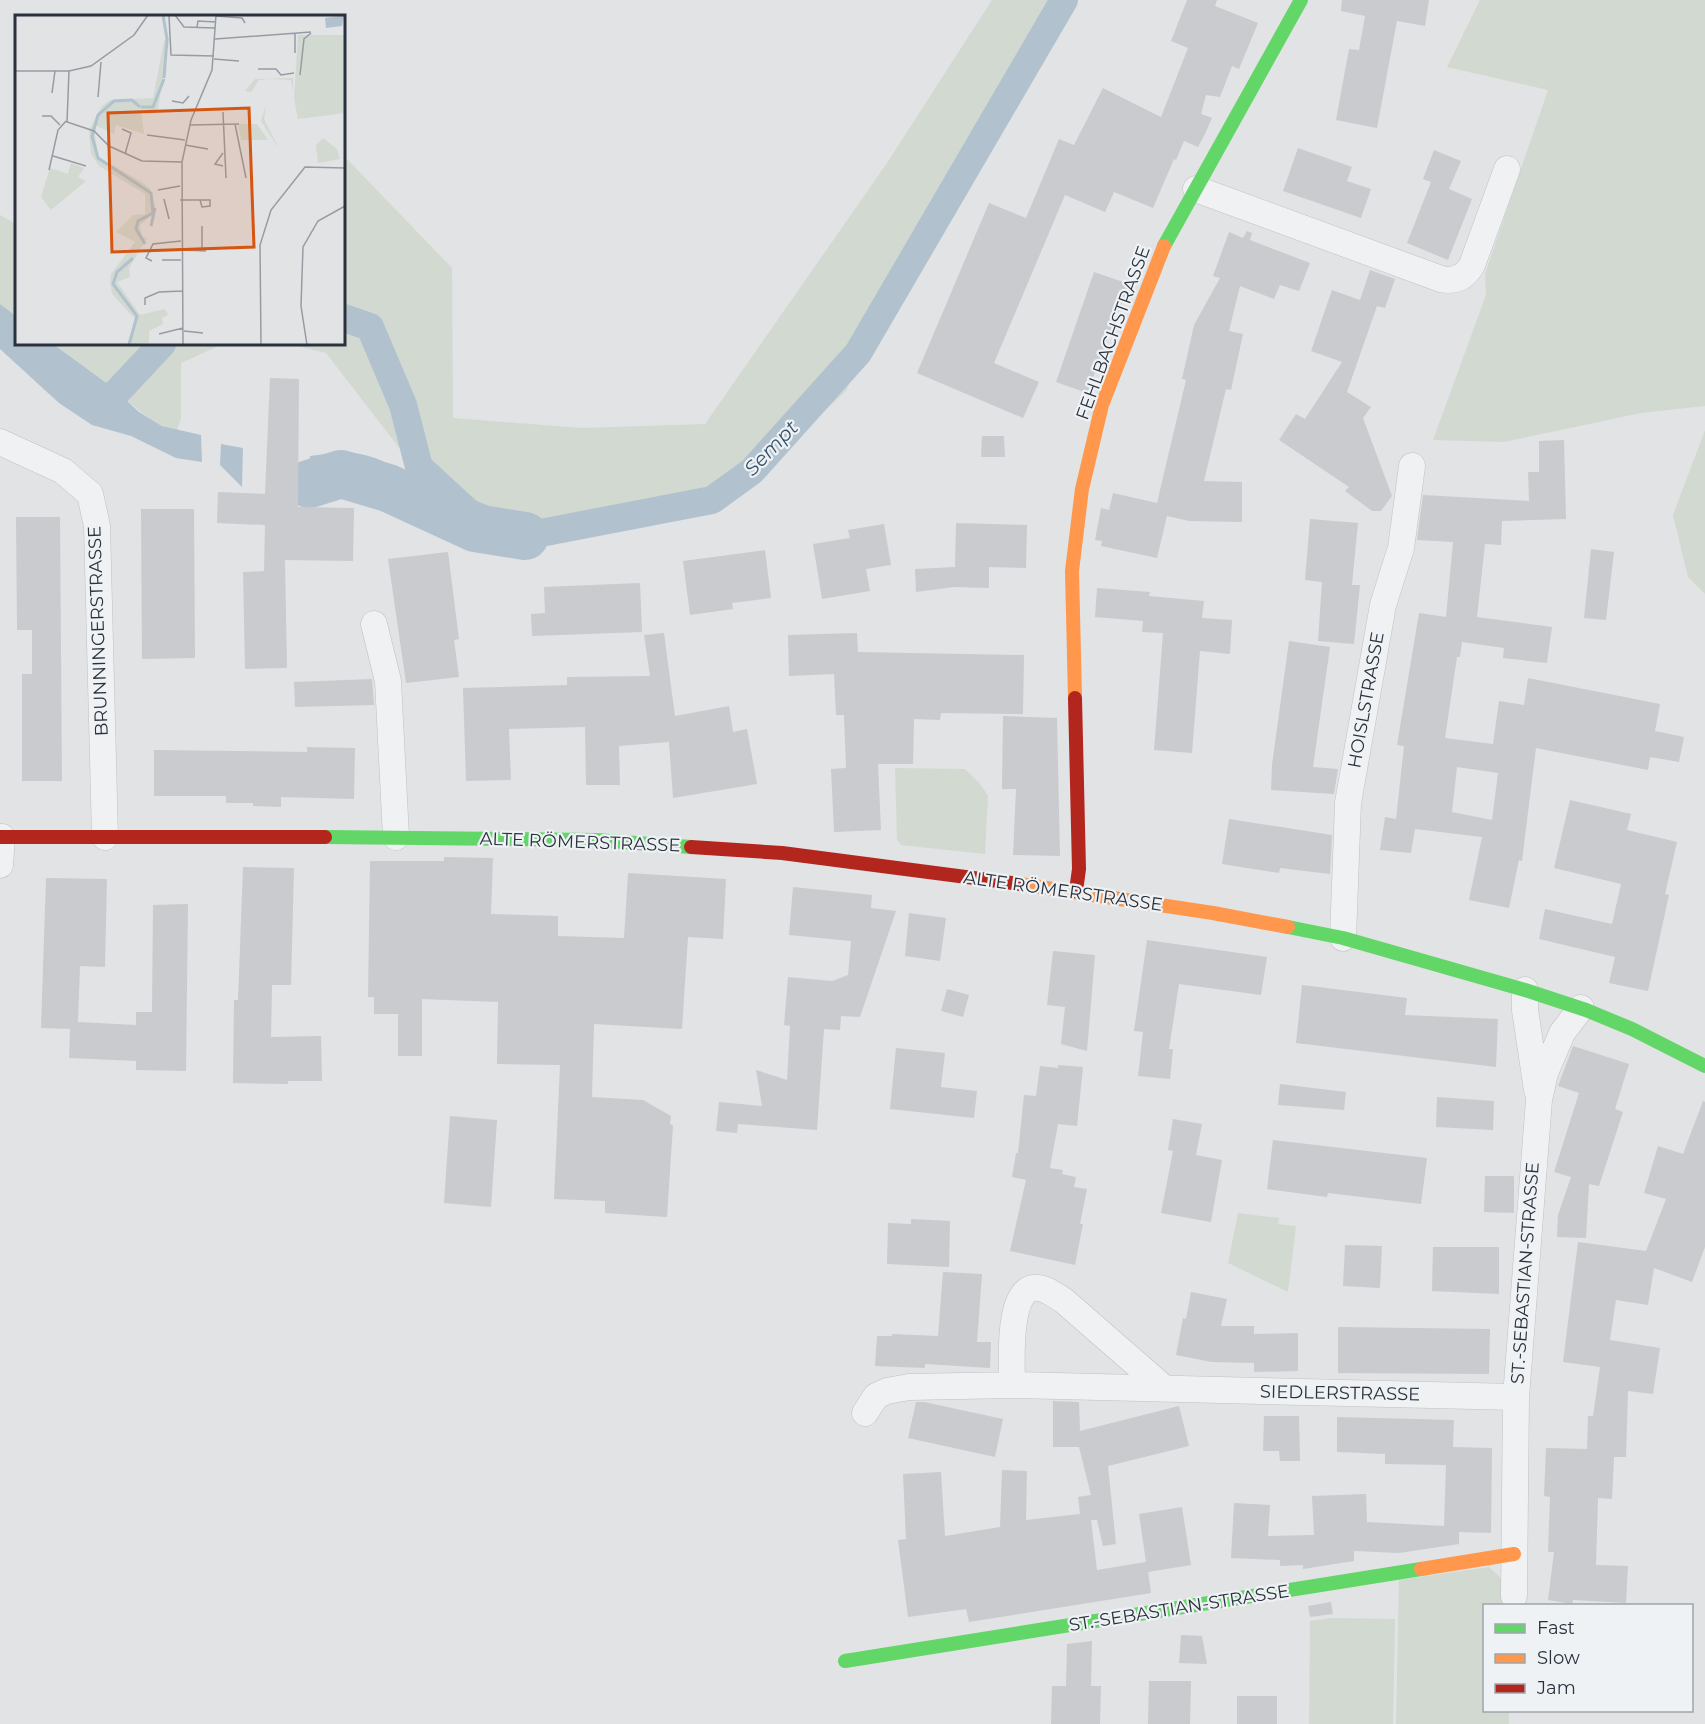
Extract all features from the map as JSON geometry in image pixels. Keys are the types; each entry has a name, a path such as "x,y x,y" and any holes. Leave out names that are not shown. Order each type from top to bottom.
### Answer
{"main road":[{"name":"FEHLBACHSTRASSE","path":"1076,891 1079,869 1072,571 1082,489 1102,405 1163,248 1301,0"},
{"name":"ALTE RÖMERSTRASSE","path":"1,837 396,837 596,840 782,853 1076,891 1213,913 1343,938 1581,1008 1632,1029 1705,1066"},
{"name":"ST.-SEBASTIAN-STRASSE","path":"845,1661 1514,1554"}],"street":[{"path":"1196,189 1447,280 1459,278 1472,265 1507,169"},
{"name":"BRUNNINGERSTRASSE","path":"0,442 63,471 90,494 97,526 105,837"},
{"name":"HOISLSTRASSE","path":"1343,938 1348,802 1383,605 1401,548 1412,466"},
{"path":"374,624 388,681 396,837"},
{"path":"0,865 1,837"},
{"name":"ST.-SEBASTIAN-STRASSE","path":"1526,990 1525,1010 1539,1100"},
{"name":"ST.-SEBASTIAN-STRASSE","path":"1514,1596 1516,1397 1539,1100 1545,1073 1562,1033 1581,1008"},
{"path":"1012,1385 1012,1342 1016,1308 1022,1295 1032,1288 1046,1290 1063,1300 1164,1388"},
{"name":"SIEDLERSTRASSE","path":"865,1413 876,1396 887,1391 909,1388 1012,1385 1516,1397"}],"shaded area":[{"path":"992,0 1052,0 901,258 846,391 752,479 529,545 464,540 407,458 326,353 293,345 345,345 345,157 452,268 453,418 582,428 705,424 887,163"},
{"path":"1480,0 1705,0 1705,406 1641,413 1504,442 1433,440 1486,295 1485,274 1548,90 1447,67"},
{"path":"0,215 15,223 15,315 0,304"},
{"path":"54,345 225,345 181,363 181,419 177,430 150,418"},
{"path":"1705,430 1705,594 1688,577 1673,515"},
{"path":"895,768 965,769 981,785 988,796 985,854 901,845 897,839"},
{"path":"1238,1213 1279,1218 1278,1224 1296,1226 1288,1292 1228,1263"},
{"path":"1489,1567 1508,1585 1508,1604 1483,1604 1483,1712 1509,1712 1509,1724 1396,1724 1399,1580"},
{"path":"1332,1618 1395,1619 1393,1724 1309,1724 1310,1621"}],"water":[{"path":"0,304 15,315 15,345 54,345 112,387 139,412 162,426 201,435 202,462 176,458 131,436 92,425 59,403 0,349"},
{"path":"221,444 243,448 242,487 220,465"},
{"path":"342,452 362,454 394,467 464,524 437,526 383,502 359,496 308,505 310,456"}],"building":[{"path":"1187,0 1217,0 1215,6 1258,23 1239,69 1232,66 1220,97 1206,95 1201,114 1212,118 1205,134 1198,147 1184,141 1153,208 1114,192 1105,212 1065,195 994,363 1039,382 1023,418 917,373 989,203 1026,218 1059,139 1074,145 1103,88 1161,117 1188,48 1171,41"},
{"path":"1342,0 1429,0 1425,26 1397,21 1377,128 1336,120 1349,49 1359,50 1365,16 1341,11"},
{"path":"1298,148 1352,167 1347,181 1371,189 1361,218 1283,191"},
{"path":"1434,150 1461,161 1449,189 1472,199 1448,260 1407,243 1431,182 1423,179"},
{"path":"1247,231 1252,233 1250,240 1310,263 1299,291 1280,285 1274,299 1240,286 1229,331 1243,334 1231,390 1226,389 1204,481 1242,482 1242,522 1189,521 1167,516 1157,558 1101,546 1102,541 1095,540 1101,508 1109,510 1113,493 1157,503 1186,380 1182,379 1194,325 1220,278 1213,276 1229,232 1243,238"},
{"path":"1370,270 1395,279 1385,308 1377,306 1347,392 1371,407 1363,418 1392,496 1381,511 1372,511 1345,491 1349,487 1279,440 1296,414 1305,419 1342,362 1311,351 1332,290 1360,300"},
{"path":"1094,272 1129,284 1087,393 1056,382"},
{"path":"270,378 299,379 298,507 354,508 353,561 285,560 287,668 245,669 243,572 264,571 265,525 217,523 218,492 265,494"},
{"path":"982,436 1004,436 1005,457 981,457"},
{"path":"1564,440 1566,519 1502,521 1501,545 1485,544 1477,617 1552,627 1547,663 1503,658 1504,648 1462,642 1460,657 1457,657 1445,738 1493,744 1499,701 1524,705 1528,678 1660,704 1655,731 1684,737 1679,762 1650,757 1648,770 1536,748 1522,861 1519,860 1509,908 1469,900 1482,837 1415,829 1411,853 1380,850 1385,817 1396,819 1404,746 1397,745 1419,613 1446,617 1453,542 1417,540 1423,495 1529,501 1528,472 1539,472 1539,441","holes":["1457,767 1498,773 1492,820 1452,812"]},
{"path":"141,509 194,509 195,658 142,659"},
{"path":"16,517 60,517 62,781 22,781 22,674 32,674 32,630 17,630"},
{"path":"1310,519 1358,523 1352,585 1360,585 1354,644 1318,641 1322,582 1305,580"},
{"path":"956,523 1027,525 1026,568 989,567 989,588 954,587 916,592 915,569 955,567"},
{"path":"884,524 891,565 866,569 870,591 822,599 813,544 850,538 848,530"},
{"path":"1591,549 1614,552 1606,620 1584,618"},
{"path":"765,550 771,598 732,603 733,609 690,615 683,561"},
{"path":"448,552 459,639 454,640 459,677 406,683 388,559"},
{"path":"640,583 642,632 532,636 531,614 545,613 544,587"},
{"path":"1097,588 1150,592 1149,596 1204,601 1202,618 1232,620 1230,654 1200,651 1192,753 1154,750 1163,633 1142,632 1143,621 1095,617"},
{"path":"664,633 675,716 729,706 733,732 747,729 757,784 673,798 669,742 619,746 620,785 586,785 585,727 509,729 511,780 466,781 463,688 567,685 567,677 650,676 644,635"},
{"path":"857,633 858,652 1024,655 1023,714 941,713 940,720 914,719 913,764 878,764 881,830 834,832 831,769 846,768 844,715 836,715 834,674 789,676 788,635"},
{"path":"1289,641 1330,647 1313,767 1338,769 1334,794 1271,790 1272,765"},
{"path":"372,679 374,705 295,707 294,682"},
{"path":"1003,716 1057,718 1060,856 1013,855 1016,789 1002,789"},
{"path":"307,747 355,748 354,799 281,797 281,807 253,806 253,803 226,803 226,796 154,796 154,750 307,752"},
{"path":"1570,800 1631,814 1627,830 1677,842 1665,894 1669,895 1648,991 1609,983 1615,957 1539,939 1545,909 1612,924 1621,884 1554,868"},
{"path":"1229,819 1332,835 1330,874 1280,868 1279,873 1222,864"},
{"path":"444,857 493,858 491,914 558,916 558,936 624,938 628,873 726,879 723,939 688,937 682,1029 594,1024 592,1097 643,1100 671,1116 670,1124 673,1125 667,1217 605,1213 605,1201 554,1199 560,1065 497,1064 498,1002 422,999 422,1056 398,1056 398,1014 374,1014 374,997 368,997 370,861 444,861"},
{"path":"243,867 294,868 291,985 272,985 271,1037 321,1036 322,1081 288,1081 288,1084 233,1083 234,1000 238,1000"},
{"path":"46,878 107,879 105,967 80,966 78,1022 136,1025 136,1012 152,1012 153,905 188,904 186,1071 136,1070 136,1061 69,1058 70,1029 41,1028"},
{"path":"793,887 872,895 871,908 896,911 860,1017 841,1016 840,1030 824,1029 817,1130 738,1124 737,1133 716,1131 719,1102 762,1106 756,1070 787,1080 790,1026 784,1025 788,977 832,981 848,975 851,941 789,935"},
{"path":"909,913 946,918 940,961 905,956"},
{"path":"1147,940 1267,957 1261,995 1179,984 1169,1049 1173,1049 1170,1079 1138,1076 1143,1032 1134,1031"},
{"path":"1053,951 1095,955 1087,1051 1061,1044 1065,1007 1047,1005"},
{"path":"1302,985 1407,998 1405,1015 1498,1019 1496,1067 1296,1043"},
{"path":"947,989 969,995 963,1017 941,1011"},
{"path":"1573,1046 1629,1064 1615,1109 1623,1112 1599,1186 1589,1184 1586,1238 1557,1237 1558,1215 1571,1177 1554,1172 1579,1093 1558,1086"},
{"path":"896,1048 945,1053 941,1087 977,1091 974,1118 890,1109"},
{"path":"1058,1065 1083,1067 1077,1126 1058,1124 1050,1168 1063,1170 1062,1174 1076,1177 1074,1187 1087,1189 1075,1265 1010,1251 1026,1180 1012,1177 1016,1153 1018,1153 1024,1095 1036,1096 1040,1066 1058,1068"},
{"path":"1280,1084 1346,1092 1344,1110 1278,1105"},
{"path":"1437,1097 1494,1101 1493,1130 1436,1127"},
{"path":"1703,1101 1705,1102 1705,1247 1692,1282 1654,1268 1648,1305 1616,1300 1610,1340 1660,1348 1653,1394 1628,1391 1626,1457 1614,1457 1612,1499 1598,1498 1596,1565 1628,1566 1626,1603 1573,1600 1572,1604 1548,1600 1554,1552 1548,1552 1550,1497 1544,1496 1546,1448 1587,1449 1588,1416 1593,1416 1600,1367 1563,1362 1578,1242 1646,1251 1666,1199 1644,1193 1658,1146 1683,1154"},
{"path":"450,1116 497,1120 491,1207 444,1203"},
{"path":"1173,1119 1202,1124 1196,1155 1222,1160 1211,1222 1161,1213 1173,1151 1168,1150"},
{"path":"1273,1140 1427,1158 1421,1204 1328,1193 1327,1197 1267,1189"},
{"path":"1485,1176 1514,1176 1514,1213 1484,1212"},
{"path":"911,1219 950,1221 949,1267 887,1264 888,1223 911,1224"},
{"path":"1345,1245 1382,1246 1380,1288 1343,1286"},
{"path":"1433,1247 1499,1247 1499,1294 1432,1291"},
{"path":"943,1272 982,1274 977,1342 991,1342 990,1368 925,1364 925,1368 875,1366 877,1336 892,1336 892,1334 938,1336"},
{"path":"1191,1292 1227,1299 1221,1326 1254,1326 1254,1334 1298,1333 1298,1371 1254,1372 1254,1363 1212,1362 1176,1355"},
{"path":"1338,1327 1490,1329 1489,1374 1338,1373"},
{"path":"1053,1401 1079,1402 1080,1431 1179,1406 1189,1446 1108,1466 1116,1544 1103,1546 1097,1520 1091,1520 1097,1570 1146,1562 1139,1514 1182,1507 1191,1565 1148,1572 1151,1593 969,1622 966,1609 908,1617 898,1540 906,1539 903,1474 941,1472 945,1536 1000,1527 1002,1470 1027,1471 1026,1520 1080,1514 1078,1497 1091,1495 1079,1447 1053,1447"},
{"path":"916,1402 1003,1419 995,1457 908,1438"},
{"path":"1264,1416 1299,1416 1300,1461 1280,1461 1279,1451 1263,1451"},
{"path":"1337,1417 1454,1420 1453,1447 1492,1448 1491,1533 1459,1532 1459,1544 1399,1553 1354,1551 1354,1561 1303,1569 1303,1565 1280,1566 1280,1560 1231,1558 1234,1503 1270,1505 1268,1536 1314,1535 1312,1496 1366,1494 1367,1522 1444,1526 1446,1465 1385,1464 1385,1454 1337,1452"},
{"path":"1331,1602 1333,1614 1310,1617 1308,1606"},
{"path":"1181,1635 1202,1636 1207,1664 1179,1663"},
{"path":"1092,1641 1091,1686 1101,1686 1100,1724 1051,1724 1052,1686 1066,1686 1067,1644"},
{"path":"1149,1681 1191,1681 1190,1724 1148,1724"},
{"path":"1237,1696 1277,1696 1277,1724 1237,1724"}],"waterway":[{"name":"Sempt","path":"345,318 370,327 403,405 419,467 469,513 525,536 712,500 752,471 858,353 1064,0"},
{"name":"Sempt","path":"87,401 97,408 117,392 161,345"},
{"path":"309,484 341,474 388,488 475,528 525,536"}],"traffic: fast":[{"path":"1164,246 1301,0"},
{"path":"325,837 596,840 691,847"},
{"path":"1288,927 1343,938 1525,990 1586,1010 1632,1029 1705,1066"},
{"path":"845,1661 1421,1569"}],"traffic: slow":[{"path":"1075,698 1072,571 1082,489 1102,405 1164,246"},
{"path":"1020,884 1213,913 1288,927"},
{"path":"1421,1569 1514,1554"}],"traffic: jam":[{"path":"1075,698 1079,869 1076,891"},
{"path":"0,837 325,837"},
{"path":"691,847 782,853 1020,884"}]}
